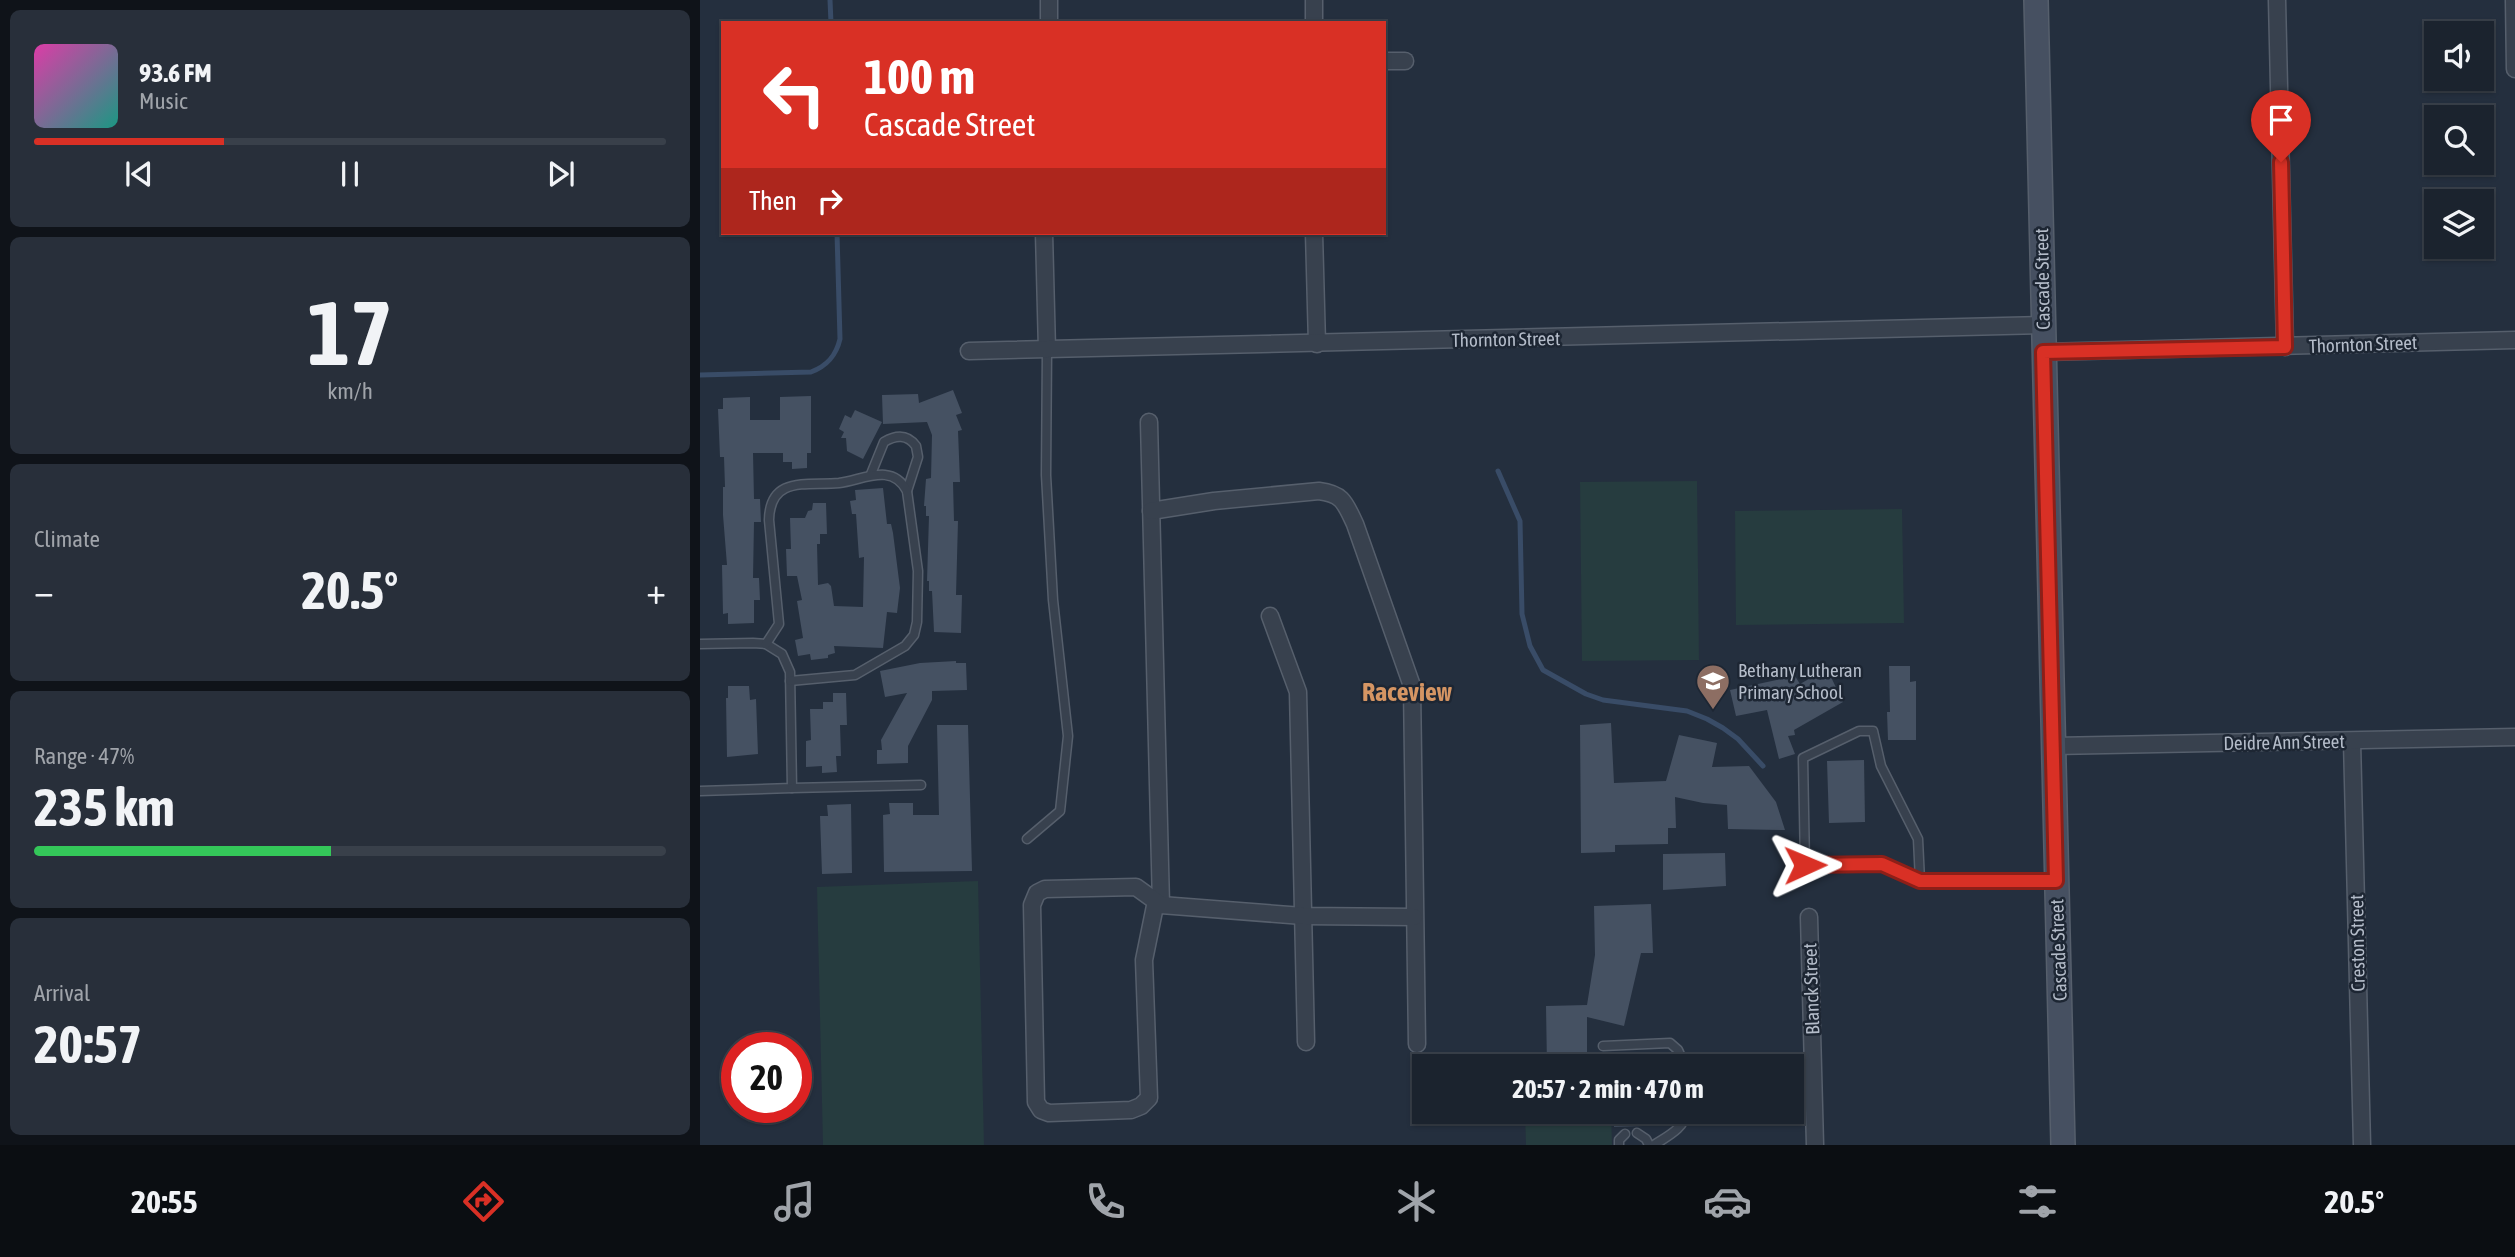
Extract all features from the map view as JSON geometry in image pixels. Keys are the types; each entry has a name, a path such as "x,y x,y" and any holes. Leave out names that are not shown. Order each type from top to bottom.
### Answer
{"main road":[{"name":"Cascade Street","path":"2036,0 2063,1145"}],"street":[{"path":"1049,0 1049,21"},
{"path":"1314,0 1314,21"},
{"path":"2277,0 2285,347"},
{"path":"2514,0 2515,69"},
{"path":"1386,61 1405,61"},
{"path":"1044,235 1047,351"},
{"path":"1314,235 1317,344"},
{"name":"Thornton Street","path":"968,351 2043,325"},
{"name":"Thornton Street","path":"2043,352 2515,340"},
{"path":"1149,422 1158,903 1144,960 1149,1098 1141,1106 1131,1110 1049,1113 1041,1110 1037,1102 1031,905 1037,893 1045,889 1136,887 1158,903 1303,916 1414,917"},
{"path":"1151,512 1214,501 1319,491 1334,493 1344,501 1355,524 1412,686 1417,1044"},
{"path":"1270,616 1298,692 1306,1042"},
{"name":"Deidre Ann Street","path":"2053,746 2515,737"},
{"name":"Creston Street","path":"2352,741 2361,1145"},
{"name":"Blanck Street","path":"1809,917 1815,1145"}],"lane":[{"path":"1027,839 1060,811 1068,736 1052,586 1046,475 1047,351"},
{"path":"790,681 855,675 905,646 914,635 917,622 918,570 907,491 918,457 916,446 907,438 897,436 884,442 872,474"},
{"path":"766,644 779,624 769,520 769,508 775,499 787,486 794,484 838,483 872,474 896,478 907,491"},
{"path":"700,644 766,644 782,654 790,673 792,788"},
{"path":"1920,881 1918,839 1881,766 1873,731 1860,731 1803,758 1805,865 1882,864 1920,881 2056,881"},
{"path":"700,791 921,785"},
{"path":"1603,1046 1670,1043 1680,1054"},
{"path":"1637,1133 1651,1145 1682,1124"},
{"path":"1619,1145 1619,1140 1625,1134"}],"green space":[{"path":"1697,481 1699,660 1582,661 1580,482"},
{"path":"1902,509 1904,623 1736,625 1735,511"},
{"path":"978,881 984,1145 823,1145 817,887"},
{"path":"1525,1124 1611,1124 1612,1145 1526,1145"}],"building":[{"path":"953,390 962,413 956,415 962,430 958,431 960,482 953,482 954,521 958,521 956,595 962,595 961,633 934,632 932,591 929,591 927,581 929,516 926,516 924,506 926,479 931,478 932,435 927,422 883,424 882,395 918,394 919,403"},
{"path":"811,396 811,453 807,453 807,468 792,469 792,462 783,462 783,453 753,453 754,499 760,499 761,522 754,522 753,578 759,578 760,600 754,600 754,623 728,624 728,613 723,614 722,565 727,565 723,515 724,457 720,457 718,409 723,409 723,398 750,397 750,420 780,420 780,397"},
{"path":"855,410 882,422 863,459 847,451 846,438 841,438 844,432 839,429 845,415 851,418"},
{"path":"883,488 887,524 891,524 893,533 900,588 897,613 887,612 883,648 834,646 835,653 828,655 828,658 811,660 810,654 798,656 795,640 803,638 797,601 802,600 797,576 787,576 786,549 791,549 790,518 805,518 808,511 812,510 813,503 826,503 827,534 820,534 820,544 817,544 818,585 828,583 831,586 834,606 863,607 864,557 859,558 856,514 852,514 850,501 856,500 855,490"},
{"path":"920,663 966,663 967,690 932,691 932,700 908,746 908,763 877,764 877,750 882,750 881,740 907,693 885,697 880,671"},
{"path":"1889,666 1910,666 1910,682 1916,681 1916,740 1888,740"},
{"path":"1816,675 1820,680 1830,675 1843,702 1794,730 1795,735 1788,736 1795,754 1779,759 1767,710 1736,716 1730,690 1795,676 1800,684"},
{"path":"728,686 749,686 750,700 756,699 758,754 727,757"},
{"path":"833,693 846,693 847,725 840,725 841,756 836,756 837,772 822,773 822,766 806,767 806,741 811,740 810,709 823,709 823,702 833,702"},
{"path":"1611,723 1614,783 1666,781 1679,735 1717,743 1712,767 1749,766 1776,802 1785,830 1728,829 1727,805 1675,797 1676,828 1668,828 1668,844 1615,845 1615,852 1581,853 1580,725"},
{"path":"937,725 968,725 972,871 884,872 883,815 890,814 889,803 913,803 913,815 939,815"},
{"path":"1864,760 1865,822 1829,823 1827,761"},
{"path":"851,804 852,873 822,874 820,816 828,816 827,805"},
{"path":"1725,853 1726,886 1663,890 1663,854"},
{"path":"1651,904 1653,953 1641,953 1624,1026 1587,1017 1587,1054 1547,1054 1546,1006 1587,1005 1595,955 1594,906"},
{"path":"1658,1052 1658,1054 1605,1054"},
{"path":"1614,1124 1672,1125 1614,1127"}],"waterway":[{"path":"830,0 831,21"},
{"path":"700,375 811,372 830,360 840,339 837,235"},
{"path":"1498,471 1520,521 1522,614 1530,646 1543,670 1586,694 1603,700 1687,711 1707,719 1738,739 1763,766"}],"place":[{"name":"Bethany Lutheran Primary School","path":"1713,711"}],"district":[{"name":"Raceview","path":"1407,692"}],"route":[{"path":"1805,865 1882,864 1920,881 2056,881 2043,352 2285,347 2281,162"}]}
